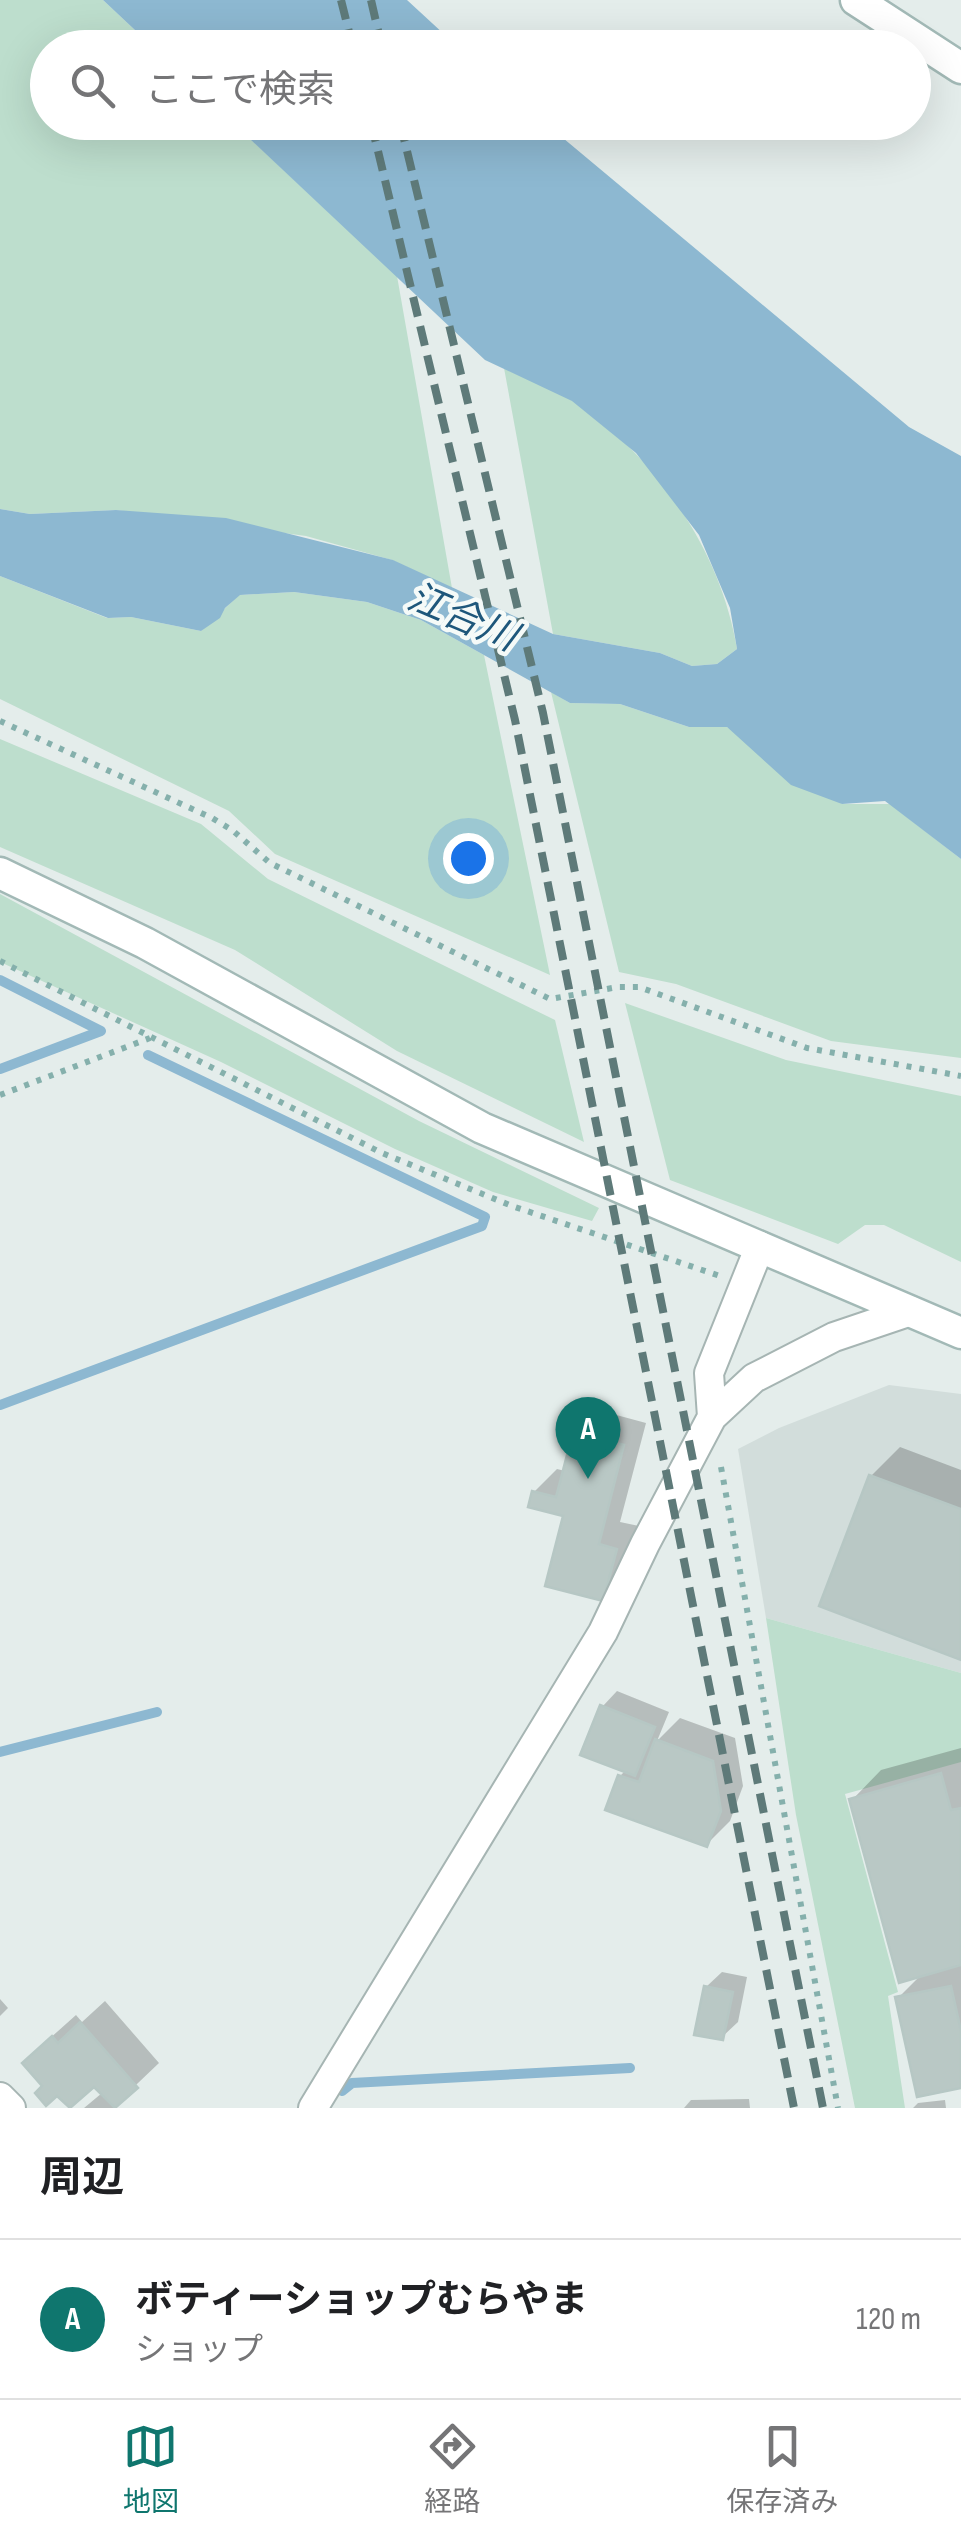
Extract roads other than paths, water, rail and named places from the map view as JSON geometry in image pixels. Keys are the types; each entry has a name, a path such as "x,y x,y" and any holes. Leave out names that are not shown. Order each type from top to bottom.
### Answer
{"street":[{"path":"856,0 902,30"},
{"path":"931,49 961,68"},
{"path":"0,873 145,943 482,1128 961,1333"},
{"path":"712,1416 709,1373 760,1246"},
{"path":"313,2108 603,1632 712,1416 754,1378 834,1337 911,1311"},
{"path":"0,2098 11,2108"}],"water":[{"path":"103,0 407,0 440,30 135,30"},
{"name":"江合川","path":"251,140 565,140 909,427 961,456 961,859 885,801 842,804 791,785 727,727 689,727 620,704 570,703 421,620 367,602 294,592 240,595 220,618 201,631 131,617 108,618 0,576 0,509 30,514 116,510 226,518 393,560 553,634 660,653 692,666 717,664 737,649 730,608 699,535 636,453 572,401 485,360"}],"waterway":[{"path":"0,980 101,1031"},
{"path":"0,1069 101,1031"},
{"path":"0,1405 482,1226 485,1217 148,1055"},
{"path":"0,1752 157,1712"},
{"path":"342,2091 352,2083 630,2068"}],"railway":[{"path":"341,0 348,30"},
{"path":"371,0 378,30"},
{"path":"375,140 515,720 794,2108"},
{"path":"404,140 543,713 823,2108"}],"place":[{"name":"ボティーショップむらやま","path":"588,1479"}]}
